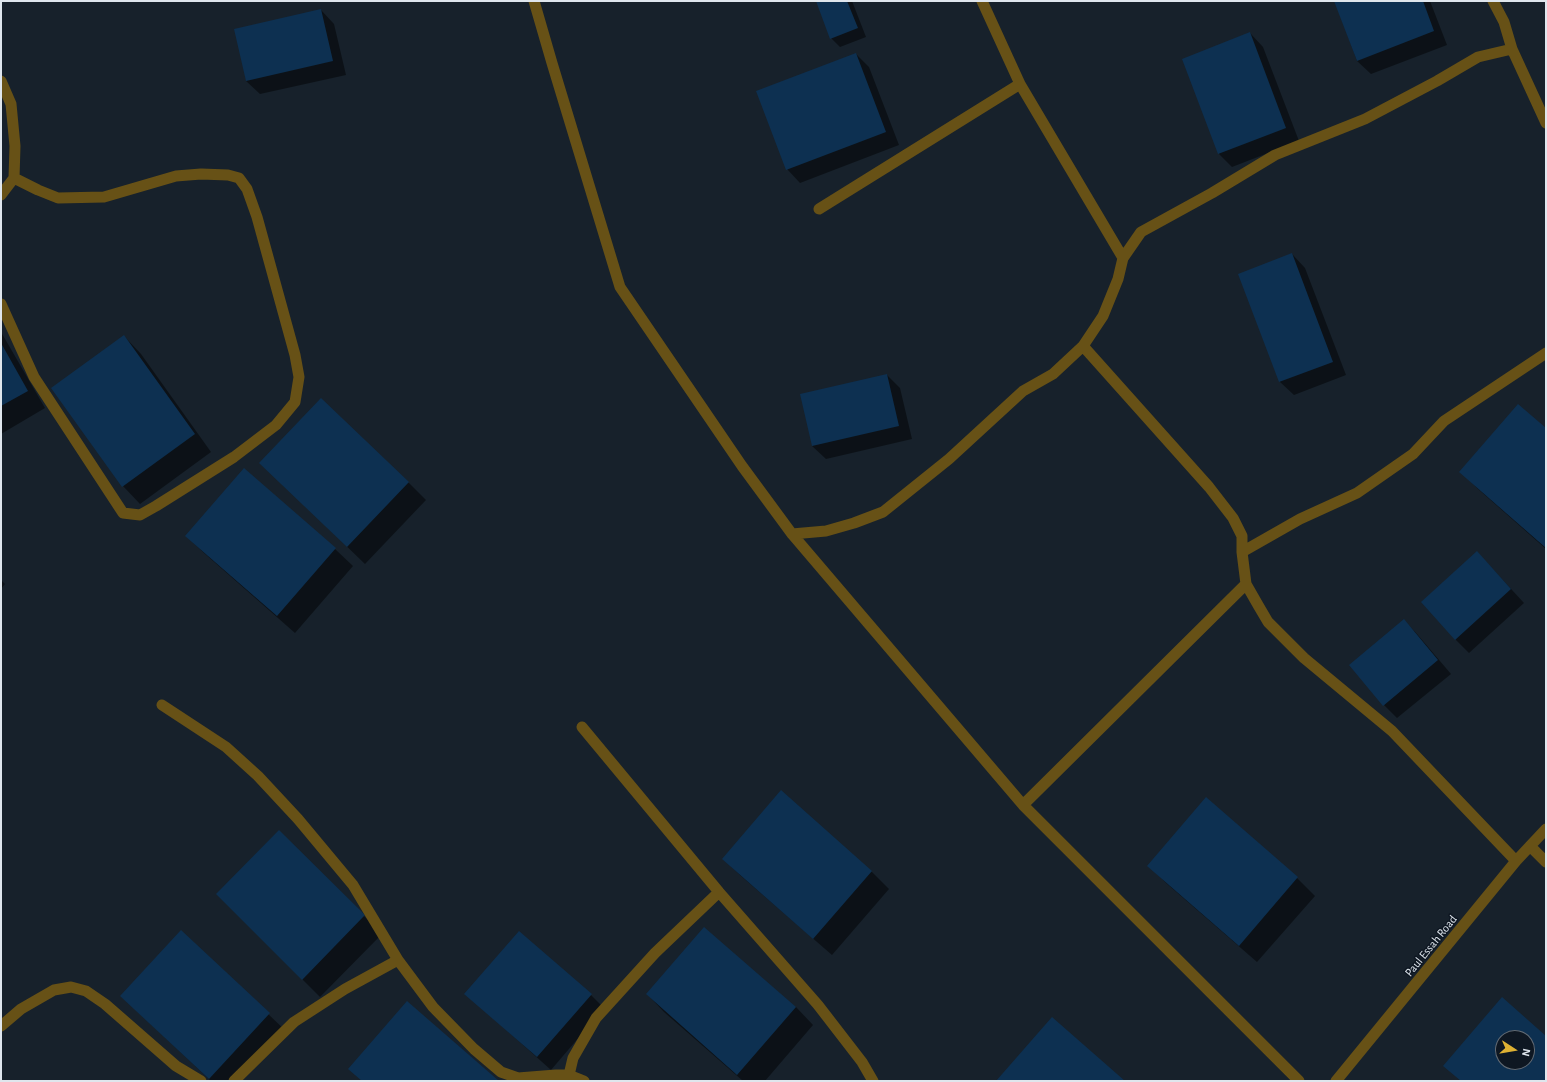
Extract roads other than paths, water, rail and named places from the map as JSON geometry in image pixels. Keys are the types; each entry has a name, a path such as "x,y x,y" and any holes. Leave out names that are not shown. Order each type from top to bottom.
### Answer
{"street":[{"path":"534,1 620,287 742,466 792,534 1023,806 1299,1081"},
{"path":"982,1 1020,84 1123,258"},
{"path":"1493,1 1504,22 1512,49 1546,123"},
{"path":"792,534 826,531 854,523 883,512 949,459 1022,391 1053,374 1083,346 1103,316 1118,279 1123,258 1141,232 1212,193 1275,155 1365,119 1437,81 1478,56 1512,49"},
{"path":"1,81 10,104 15,146 14,178 1,195"},
{"path":"819,209 1020,84"},
{"path":"1,304 34,377 123,513 140,515 234,457 276,425 295,402 299,377 294,355 257,217 247,188 239,178 228,175 201,174 176,176 104,197 58,198 14,178"},
{"path":"1083,346 1209,487 1233,518 1242,536 1242,552 1246,584 1268,622 1304,658 1392,731 1516,861"},
{"path":"1242,552 1300,519 1357,493 1413,454 1444,421 1546,353"},
{"path":"1023,806 1246,584"},
{"path":"162,705 226,747 258,776 298,819 354,885 398,960 433,1008 474,1049 501,1072 518,1078 556,1074 569,1075 584,1081"},
{"path":"582,727 719,892 818,1005 862,1062 873,1081"},
{"name":"Paul Essah Road","path":"1336,1081 1516,861 1546,829"},
{"path":"1530,846 1546,862"},
{"path":"569,1075 573,1058 596,1018 655,953 719,892"},
{"path":"234,1081 294,1022 345,989 398,960"},
{"path":"1,1026 22,1009 54,990 71,987 86,991 105,1004 176,1066 201,1081"}]}
